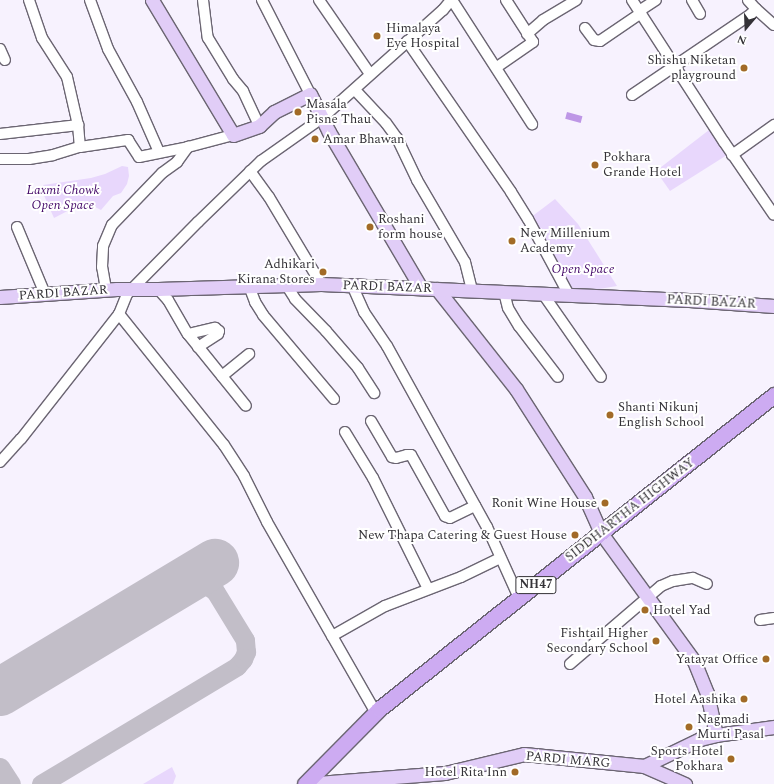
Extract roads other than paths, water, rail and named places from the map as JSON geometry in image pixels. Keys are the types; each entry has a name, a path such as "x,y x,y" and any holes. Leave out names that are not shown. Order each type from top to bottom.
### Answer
{"highway":[{"name":"SIDDHARTHA HIGHWAY","path":"305,784 376,713 774,395"}],"main road":[{"path":"152,0 233,135 259,126 274,112 310,94 322,118 421,288"},
{"name":"PARDI BAZAR","path":"0,297 106,290 158,290 321,284 689,300 774,306"},
{"path":"437,289 516,389 584,497 601,533 646,597 694,661 707,693 716,735"},
{"path":"644,766 681,747 716,735 774,727"},
{"name":"PARDI MARG","path":"305,784 445,773 524,754 644,766 685,784"}],"street":[{"path":"29,0 42,38 67,77 78,125 80,147"},
{"path":"90,0 108,49 136,102 159,152"},
{"path":"203,0 208,38 233,79 243,91 259,126"},
{"path":"262,0 310,94"},
{"path":"319,0 370,74"},
{"path":"0,462 21,439 119,314 123,300 132,289 261,161 322,118 355,90 358,84 443,10 452,0 497,67 532,124"},
{"path":"497,67 532,44 528,34 506,0"},
{"path":"528,34 543,20 576,0"},
{"path":"632,0 732,155 774,215"},
{"path":"585,28 594,40 600,41 656,0"},
{"path":"692,0 700,14"},
{"path":"748,0 774,25"},
{"path":"632,95 675,67 756,9"},
{"path":"407,41 511,192 528,219 570,295"},
{"path":"0,49 5,60"},
{"path":"355,90 386,123 396,138 414,174 465,262 472,290"},
{"path":"0,134 78,125"},
{"path":"732,155 774,125"},
{"path":"0,159 29,159 53,155 80,147 128,140 139,157 188,147 233,135"},
{"path":"106,290 102,267 103,246 112,225 162,173 176,162 188,147"},
{"path":"250,171 269,197 321,284"},
{"path":"17,227 45,294"},
{"path":"352,285 364,312 387,346 475,506 519,598"},
{"path":"249,286 255,302 263,315 334,399"},
{"path":"287,286 294,299 326,331 358,368 374,393"},
{"path":"158,290 168,300 188,334 246,406"},
{"path":"504,292 508,308 519,326 558,377"},
{"path":"543,294 601,377"},
{"path":"119,314 224,445 244,476 267,522 376,713"},
{"path":"188,334 215,328 219,331 213,338 198,346"},
{"path":"222,376 249,354"},
{"path":"371,421 392,457 396,458 408,454 411,455 445,516 450,518 475,506"},
{"path":"345,432 376,483 428,589"},
{"path":"332,636 385,606 461,576 500,558"},
{"path":"570,664 646,597 661,586 673,581 693,578 707,584"},
{"path":"760,620 774,618"}],"place":[{"name":"Himalaya Eye Hospital","path":"377,36"},
{"name":"Shishu Niketan playground","path":"744,68"},
{"name":"Masala Pisne Thau","path":"298,112"},
{"name":"Amar Bhawan","path":"315,139"},
{"name":"Pokhara Grande Hotel","path":"595,165"},
{"name":"Roshani form house","path":"370,227"},
{"name":"New Millenium Academy","path":"512,241"},
{"name":"Adhikari Kirana Stores","path":"323,272"},
{"name":"Shanti Nikunj English School","path":"610,415"},
{"name":"Ronit Wine House","path":"605,503"},
{"name":"New Thapa Catering & Guest House","path":"575,535"},
{"name":"Hotel Yad","path":"645,610"},
{"name":"Fishtail Higher Secondary School","path":"656,641"},
{"name":"Yatayat Office","path":"766,659"},
{"name":"Hotel Aashika","path":"744,699"},
{"name":"Nagmadi Murti Pasal","path":"689,727"},
{"name":"Sports Hotel Pokhara","path":"731,759"},
{"name":"Hotel Rita Inn","path":"515,772"}],"park label":[{"name":"Laxmi Chowk Open Space","path":"63,198"},
{"name":"Open Space","path":"583,269"}]}
